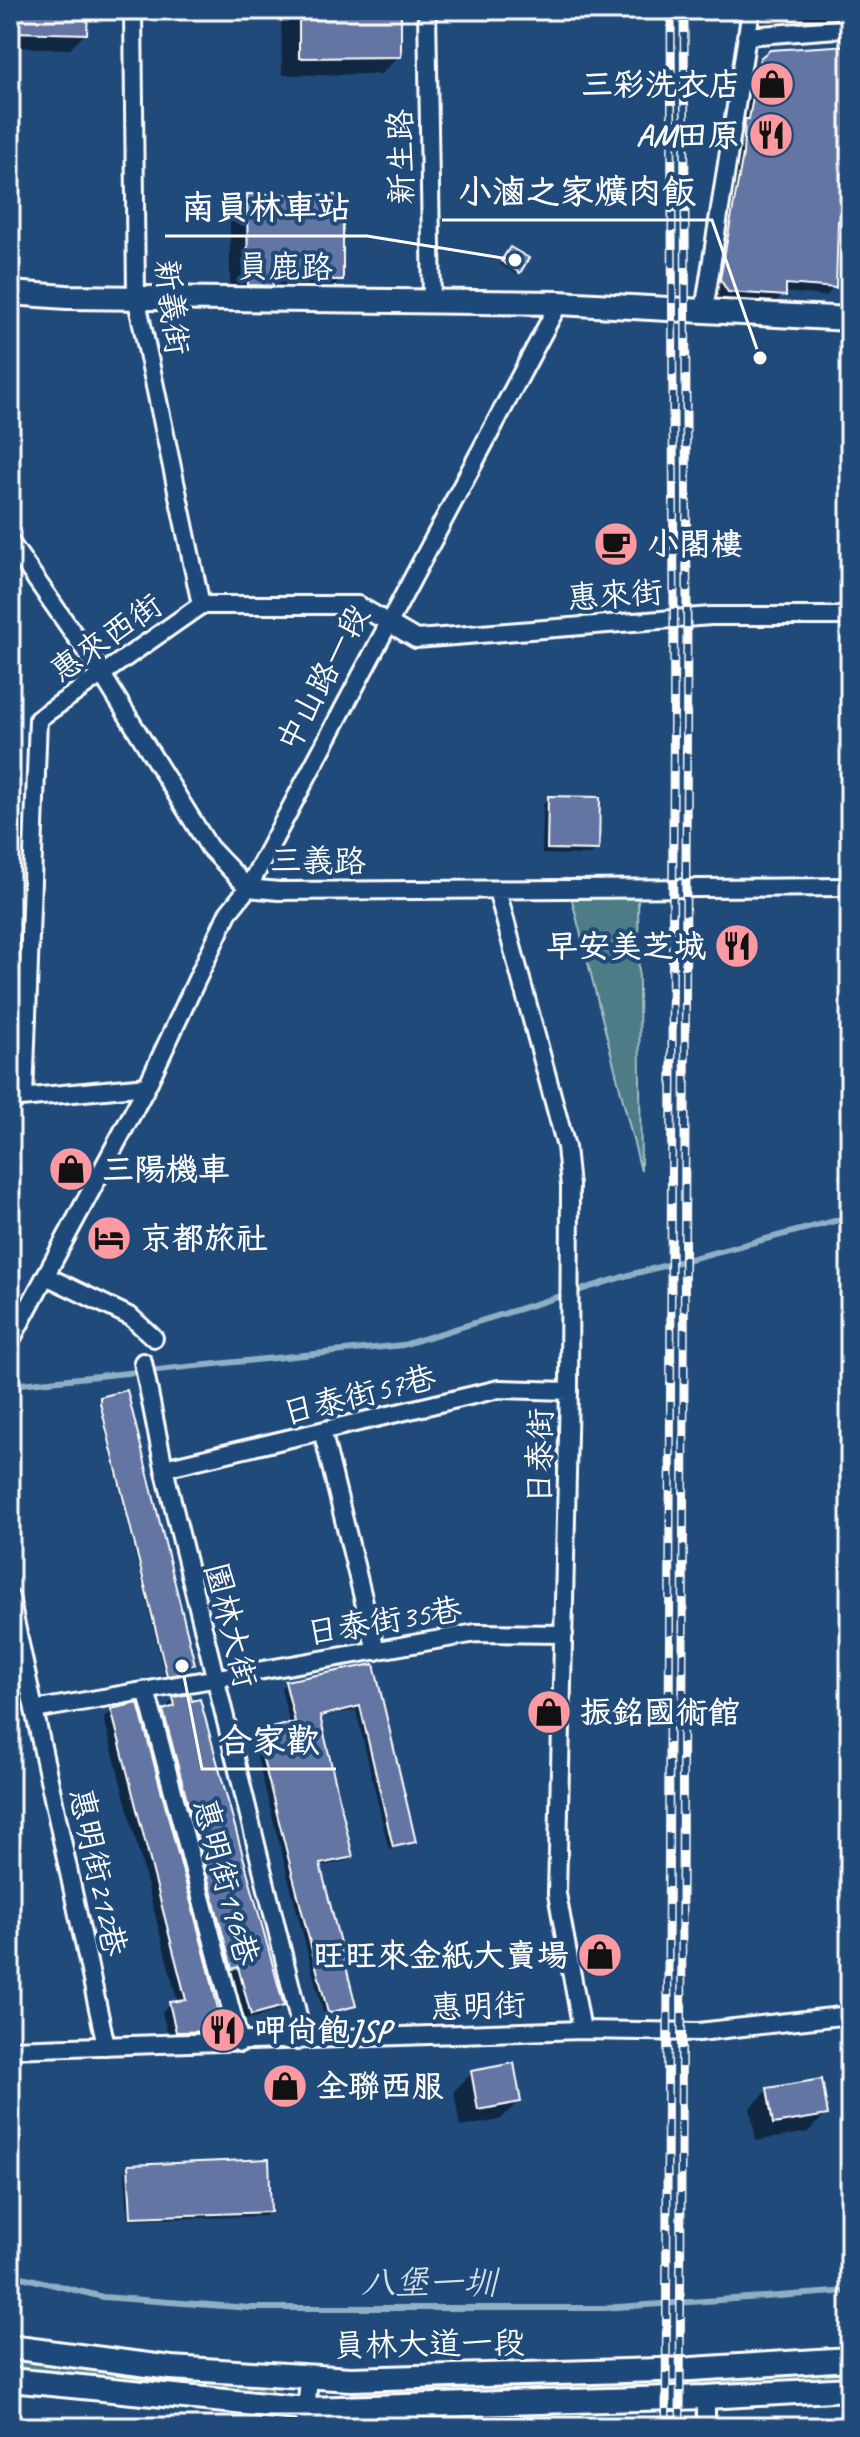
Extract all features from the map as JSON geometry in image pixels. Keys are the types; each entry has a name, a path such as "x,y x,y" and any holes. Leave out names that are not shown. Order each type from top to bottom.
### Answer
{"main road":[{"name":"員鹿路","path":"10,293 559,303"},
{"path":"559,303 850,319"},
{"name":"員林大道一段","path":"10,2347 171,2368 309,2377 692,2369 850,2359"},
{"name":"員林大道一段","path":"10,2380 306,2418 850,2389"}],"street":[{"name":"新義街","path":"133,10 136,296 201,605"},
{"name":"新生路","path":"427,10 432,302"},
{"path":"704,311 751,10"},
{"path":"746,36 850,28"},
{"name":"中山路一段","path":"10,1342 147,1086 228,913 248,888 559,303"},
{"name":"三義路","path":"10,542 103,676 209,847 248,888 279,891 850,887"},
{"name":"惠來西街","path":"17,1098 38,719 201,605 358,605 389,621"},
{"name":"惠來街","path":"389,621 416,639 711,616 850,616"},
{"name":"日泰街","path":"497,890 566,1147 570,1186 569,1391 557,1894 582,2030"},
{"path":"17,1098 147,1086"},
{"path":"46,1276 131,1317 154,1338"},
{"name":"園林大街","path":"143,1362 164,1468 299,2020 298,2041"},
{"name":"日泰街57巷","path":"164,1468 323,1434 499,1389 569,1391"},
{"path":"323,1434 376,1651"},
{"name":"惠明街212巷","path":"10,1597 106,2046"},
{"name":"日泰街35巷","path":"34,1710 476,1633 564,1634"},
{"name":"惠明街196巷","path":"146,1690 240,2043"},
{"name":"惠明街","path":"10,2049 582,2030 699,2032 850,2015"},
{"path":"306,2418 309,2377"},
{"path":"706,2397 706,2427"}],"green space":[{"path":"571,896 638,896 641,1171"},
{"path":"10,2360 266,2387 271,2388 271,2395 10,2368"},
{"path":"850,2372 850,2381 349,2398 351,2394"}],"building":[{"path":"10,10 88,10 87,34 10,32"},
{"path":"299,10 401,10 401,57 299,58"},
{"path":"850,45 850,221 838,221 836,288 786,284 786,296 728,292 720,279 743,154 745,119 749,119 760,58 770,50"},
{"path":"247,194 343,195 343,280 273,280 273,286 248,285"},
{"path":"510,247 529,258 520,273 501,261"},
{"path":"548,796 600,797 599,850 547,849"},
{"path":"127,1390 195,1664 183,1667 185,1673 167,1676 100,1403 100,1397"},
{"path":"374,1664 416,1842 393,1847 360,1706 320,1716 353,1857 320,1864 356,2006 328,2013 256,1732 295,1722 285,1681"},
{"path":"190,1694 192,1701 200,1699 284,2006 251,2015 238,1967 232,1969 163,1710 175,1706 173,1697"},
{"path":"138,1703 223,2031 176,2032 169,2002 186,2000 111,1709"},
{"path":"514,2063 521,2102 478,2110 471,2071"},
{"path":"822,2079 828,2115 773,2124 767,2088"},
{"path":"269,2159 271,2212 131,2217 128,2165"}],"waterway":[{"path":"10,1385 403,1345 629,1275 850,1217"},
{"name":"八堡一圳","path":"10,2274 103,2297 250,2308 603,2308 850,2291"}],"railway":[{"path":"666,2427 674,605 671,10"},
{"path":"680,2427 687,606 684,10"}],"place":[{"name":"三彩洗衣店","path":"772,84"},
{"name":"AM田原","path":"771,135"},
{"name":"南員林車站","path":"515,260"},
{"name":"小滷之家爌肉飯","path":"760,358"},
{"name":"小閣樓","path":"616,544"},
{"name":"早安美芝城","path":"737,946"},
{"name":"三陽機車","path":"71,1169"},
{"name":"京都旅社","path":"109,1238"},
{"name":"合家歡","path":"182,1666"},
{"name":"振銘國術館","path":"549,1712"},
{"name":"旺旺來金紙大賣場","path":"600,1955"},
{"name":"呷尚飽JSP","path":"223,2030"},
{"name":"全聯西服","path":"285,2086"}]}
